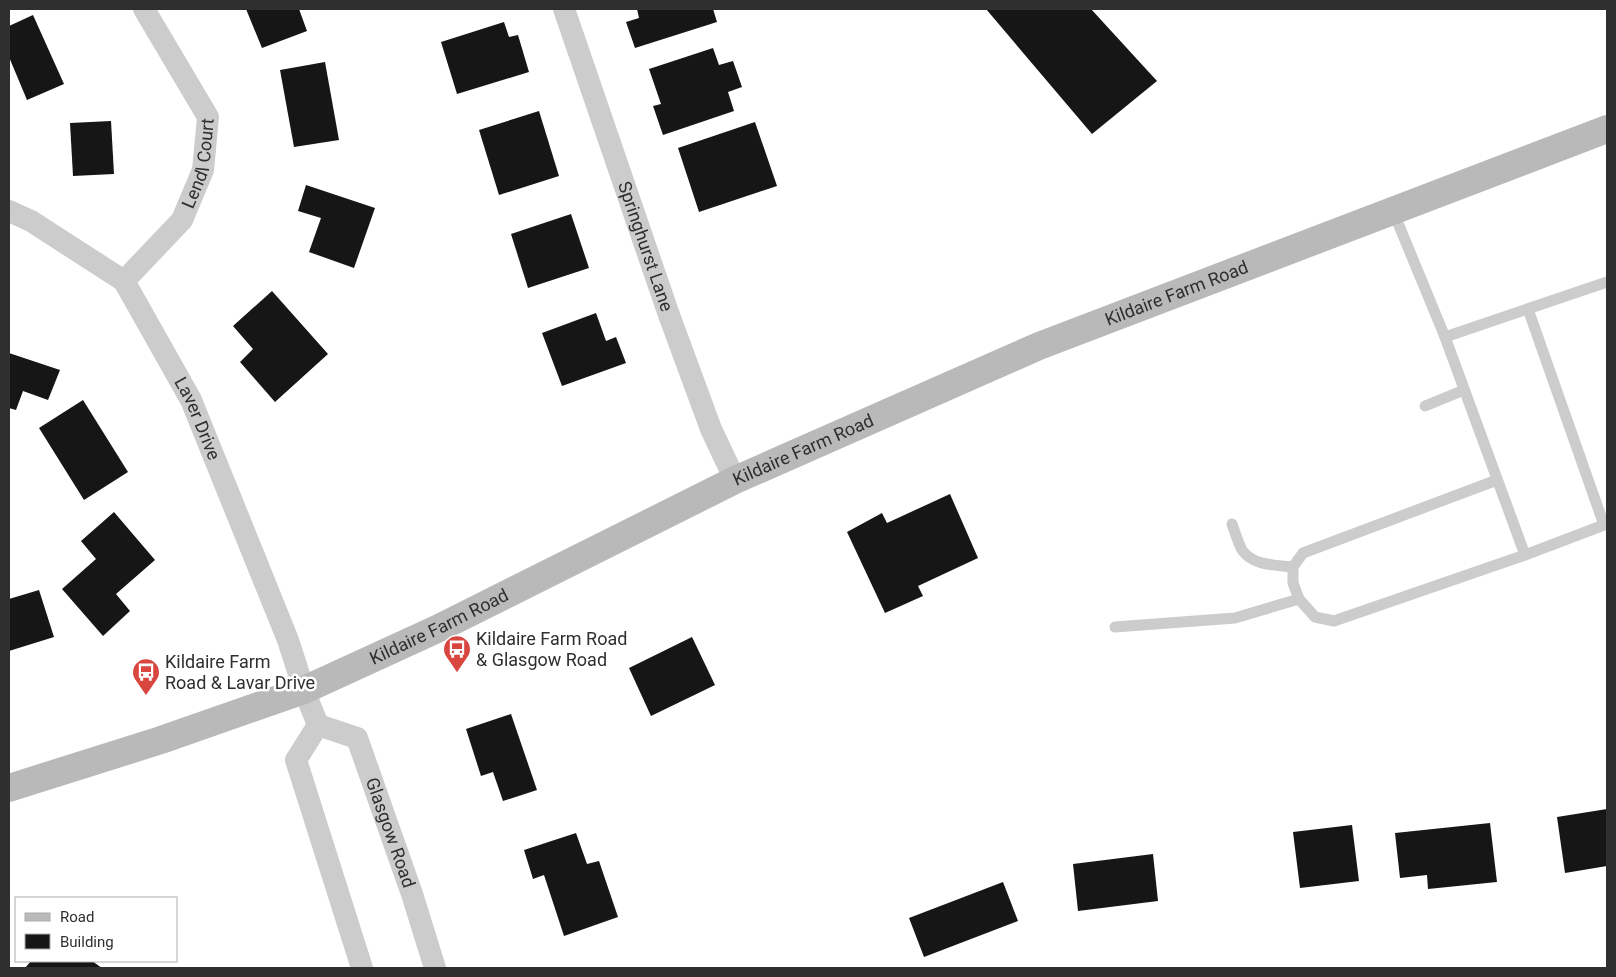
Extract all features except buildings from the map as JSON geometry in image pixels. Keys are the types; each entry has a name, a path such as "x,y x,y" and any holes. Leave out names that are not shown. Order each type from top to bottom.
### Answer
{"main road":[{"name":"Kildaire Farm Road","path":"9,788 161,740 304,690 437,629 736,480 1039,346 1607,129"}],"street":[{"name":"Lendl Court","path":"124,281 182,220 203,170 208,117 144,9"},
{"name":"Springhurst Lane","path":"564,9 669,315 711,429 736,480"},
{"name":"Laver Drive","path":"9,211 31,221 124,281 191,400 288,640 304,690"},
{"path":"304,690 318,725 296,760 362,968"},
{"name":"Glasgow Road","path":"318,725 357,738 412,894 435,968"}],"lane":[{"path":"1392,210 1445,338 1525,555"},
{"path":"1445,338 1607,282"},
{"path":"1497,480 1303,554 1293,567 1293,583 1299,599 1315,617 1334,621 1525,555 1604,525 1528,309"},
{"path":"1425,406 1464,390"},
{"path":"1232,524 1242,550 1249,557 1267,565 1293,567"},
{"path":"1115,627 1235,618 1299,599"}],"place":[{"name":"Kildaire Farm Road & Glasgow Road","path":"457,673"},
{"name":"Kildaire Farm Road & Lavar Drive","path":"146,696"}]}
